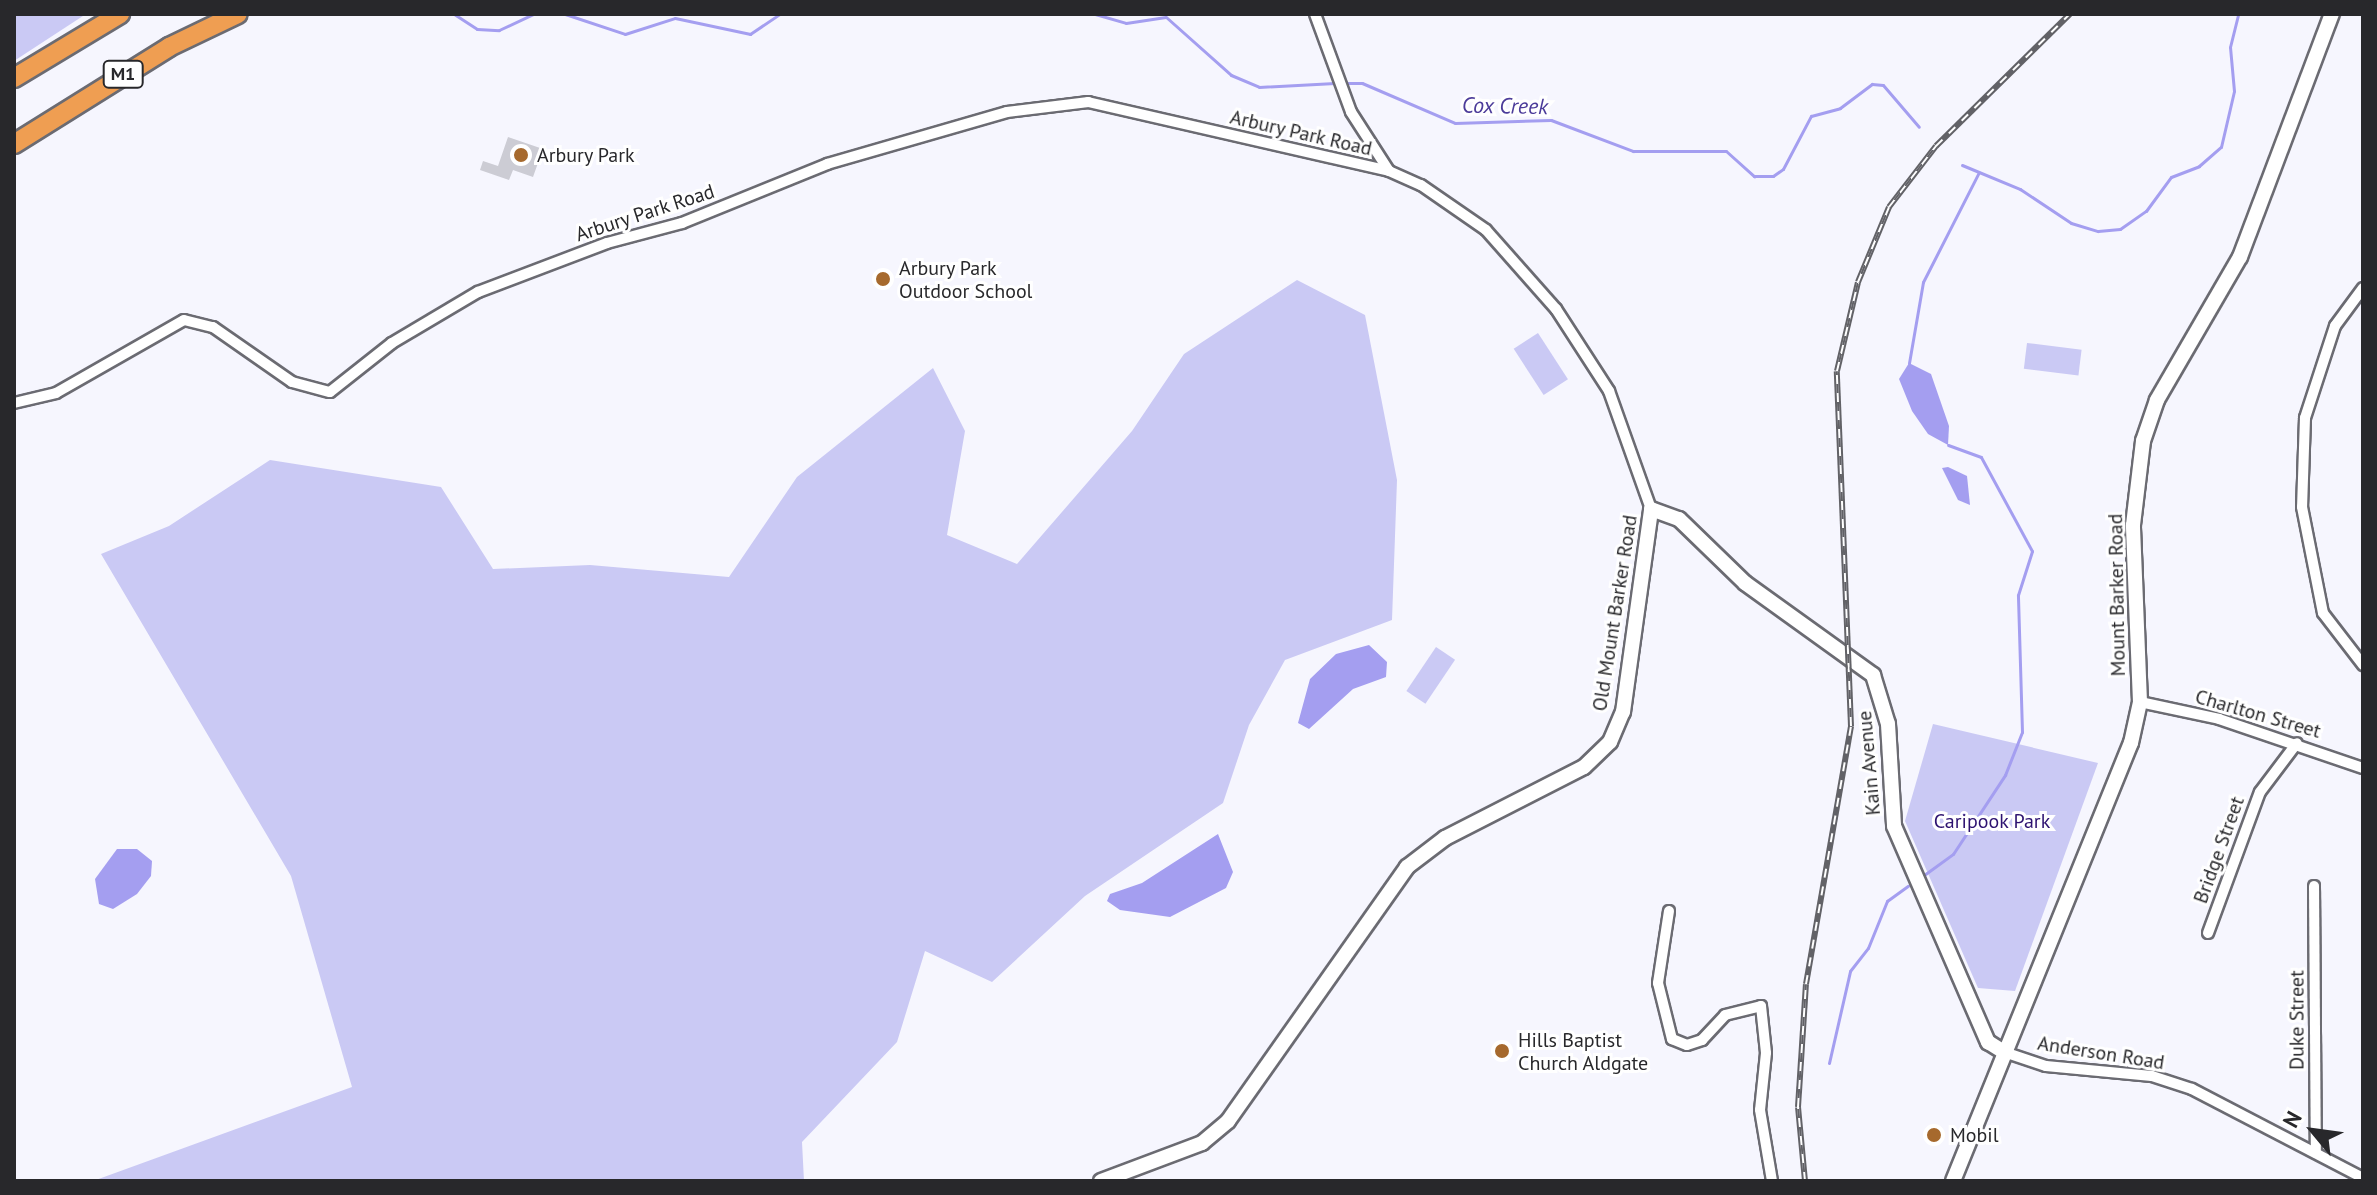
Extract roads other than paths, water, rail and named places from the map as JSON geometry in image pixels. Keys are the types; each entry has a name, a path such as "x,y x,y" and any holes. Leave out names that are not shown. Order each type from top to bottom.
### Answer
{"highway":[{"path":"14,78 120,14"},
{"name":"M1","path":"14,144 89,94 238,14"}],"main road":[{"name":"Mount Barker Road","path":"1953,1181 2004,1052 2078,882 2140,702 2133,525 2143,441 2157,400 2240,257 2332,14"},
{"name":"Kain Avenue","path":"1651,509 1679,519 1745,583 1873,675 1888,724 1894,826 1988,1042 2004,1052"},
{"name":"Old Mount Barker Road","path":"1101,1181 1202,1143 1228,1121 1407,867 1445,838 1584,767 1610,742 1623,712 1651,509"}],"street":[{"path":"1315,14 1338,64 1347,101 1389,171"},
{"name":"Arbury Park Road","path":"14,403 56,393 184,320 213,327 292,382 330,392 392,343 478,292 607,243 682,223 827,164 1007,112 1088,102 1389,171"},
{"name":"Old Mount Barker Road","path":"1389,171 1421,185 1486,230 1556,309 1609,391 1651,509"},
{"path":"2363,288 2335,326 2305,418 2302,507 2323,613 2363,665"},
{"name":"Charlton Street","path":"2140,702 2297,743 2363,768"},
{"name":"Bridge Street","path":"2208,933 2260,792 2297,743"},
{"name":"Duke Street","path":"2314,886 2316,1153"},
{"path":"1669,911 1658,983 1672,1039 1687,1045 1702,1040 1725,1015 1761,1006 1766,1053 1760,1110 1772,1181"},
{"name":"Anderson Road","path":"2004,1052 2046,1066 2152,1076 2192,1089 2363,1178"}],"waterway":[{"name":"Cox Creek","path":"454,14 477,29 499,30 533,14"},
{"name":"Cox Creek","path":"565,14 625,34 675,18 750,34 780,14"},
{"name":"Cox Creek","path":"1095,14 1126,23 1166,17 1231,75 1259,87 1335,83"},
{"name":"Cox Creek","path":"1962,165 2020,189 2071,223 2098,231 2120,229 2146,211 2171,177 2199,166 2221,147 2234,91 2230,47 2238,14"},
{"name":"Cox Creek","path":"1343,83 1362,83 1455,123 1551,120 1633,151 1726,151 1754,176 1773,176 1783,169 1811,116 1840,108 1872,84 1883,85 1919,127"},
{"path":"1909,363 1923,282 1979,172"},
{"path":"1924,875 1953,854 2005,775 2022,732 2018,595 2032,551 1981,457 1948,445"},
{"path":"1829,1063 1850,971 1868,948 1887,901 1908,886"}],"railway":[{"path":"1805,1181 1798,1107 1806,984 1851,726 1837,371 1858,282 1889,207 1936,146 2070,14"}],"place":[{"name":"Arbury Park","path":"521,155"},
{"name":"Arbury Park Outdoor School","path":"883,279"},
{"name":"Hills Baptist Church Aldgate","path":"1502,1051"},
{"name":"Mobil","path":"1934,1135"}],"park label":[{"name":"Caripook Park","path":"1992,821"}]}
